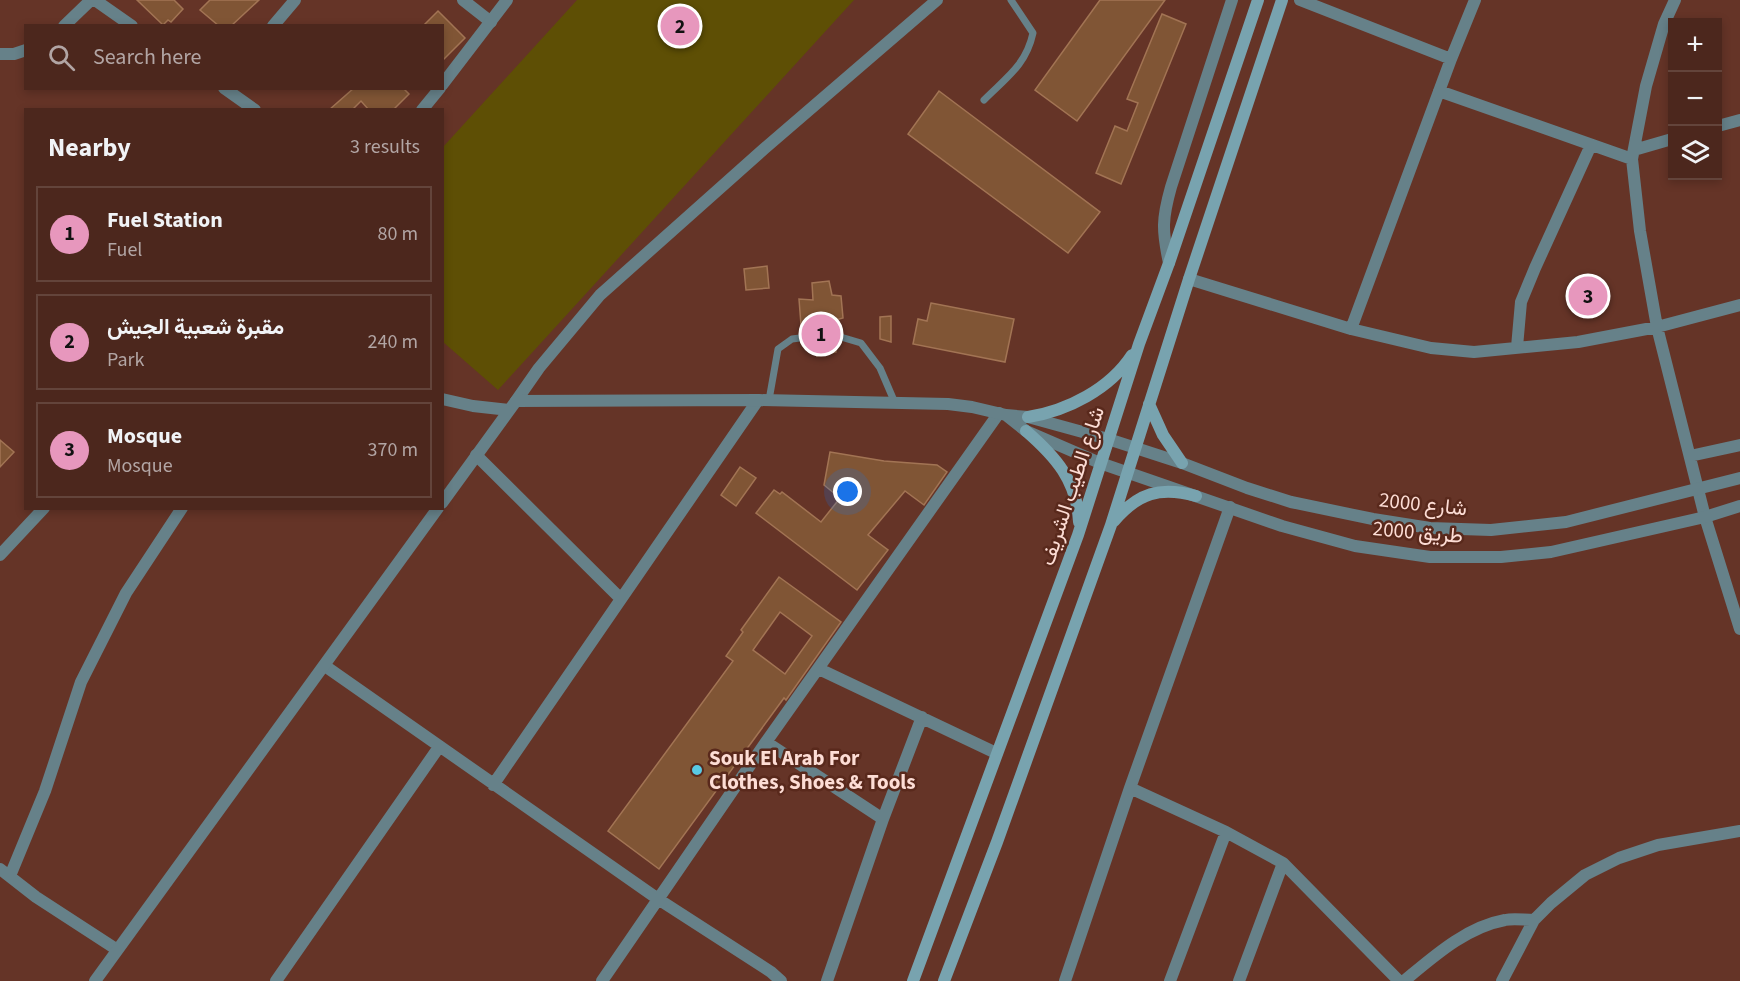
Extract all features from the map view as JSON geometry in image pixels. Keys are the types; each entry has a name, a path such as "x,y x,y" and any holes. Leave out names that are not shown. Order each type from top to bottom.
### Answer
{"main road":[{"name":"شارع الطيب الشريف","path":"913,981 1078,535 1139,344 1169,263 1258,0"},
{"path":"944,981 997,842 1111,525 1189,279 1282,0"},
{"path":"1028,417 1050,414 1095,390 1119,372 1139,344"},
{"path":"1149,404 1163,435 1182,463"},
{"path":"1026,431 1055,459 1068,477 1076,496 1078,535"},
{"path":"1111,525 1124,510 1140,498 1158,492 1178,491 1196,496"}],"street":[{"path":"66,24 93,0 129,24"},
{"path":"275,24 296,0"},
{"path":"463,0 491,22"},
{"path":"444,82 507,0"},
{"path":"444,500 539,368 600,295 765,148 937,0"},
{"path":"1169,263 1163,235 1164,212 1232,0"},
{"path":"1300,0 1450,59"},
{"path":"1351,329 1450,59 1475,0"},
{"path":"1675,0 1664,24 1646,86 1633,155 1640,231 1657,327 1697,487 1740,629"},
{"path":"0,54 14,54 24,51"},
{"path":"227,90 252,108"},
{"path":"424,108 438,90"},
{"path":"1439,91 1591,145 1633,155 1668,141"},
{"path":"1722,125 1740,120"},
{"path":"1517,347 1521,302 1591,145"},
{"path":"1189,279 1351,329 1431,348 1474,352 1578,342 1657,327 1740,305"},
{"name":"شارع 2000","path":"444,399 473,406 764,400 956,405 1028,417 1108,439 1291,502 1430,528 1491,530 1566,522 1697,487 1740,478"},
{"path":"493,785 621,599 764,400"},
{"path":"602,981 766,742 1002,414"},
{"name":"طريق 2000","path":"1002,414 1026,431 1100,463 1282,526 1355,546 1430,557 1501,557 1551,552 1705,517 1740,506"},
{"path":"1690,456 1740,445"},
{"path":"476,455 621,599"},
{"path":"1065,981 1130,788 1230,507"},
{"path":"0,555 42,510"},
{"path":"116,949 36,897 5,873 45,791 81,682 126,593 181,510"},
{"path":"95,981 437,510"},
{"path":"325,666 768,977 781,981"},
{"path":"819,669 996,753"},
{"path":"827,981 883,819 922,717"},
{"path":"766,742 883,819"},
{"path":"276,981 439,747"},
{"path":"1130,788 1226,832 1283,863 1399,981"},
{"path":"1502,981 1533,920 1585,875 1619,858 1658,845 1740,831"},
{"path":"1170,981 1226,832"},
{"path":"1239,981 1283,863"},
{"path":"1404,981 1440,951 1476,929 1506,920 1533,920"}],"lane":[{"path":"984,100 1024,60 1034,33 1011,0"},
{"path":"834,335 861,343 880,368 895,403"},
{"path":"764,400 778,349 792,339 815,336"}],"shaded area":[{"path":"577,0 854,0 498,390 444,343 444,146"}],"building":[{"path":"137,0 174,0 183,9 171,22 168,20 162,24"},
{"path":"210,0 259,0 233,24 217,24 200,10"},
{"path":"1100,0 1165,0 1077,121 1035,90"},
{"path":"438,11 465,38 444,59 444,24 425,24"},
{"path":"1162,14 1186,24 1121,184 1096,173 1115,126 1127,131 1138,103 1127,99"},
{"path":"352,90 405,90 409,94 395,108 367,108 361,101 354,108 331,108"},
{"path":"939,91 1100,212 1068,253 908,134"},
{"path":"767,266 769,288 746,290 744,269"},
{"path":"829,281 832,295 841,296 843,318 832,321 833,330 829,334 834,341 836,352 817,356 816,342 820,339 820,335 815,330 814,324 801,325 799,299 813,300 812,283"},
{"path":"931,303 1014,319 1005,362 913,344 918,319 927,321"},
{"path":"891,316 891,342 880,339 880,317"},
{"path":"0,440 14,452 0,467"},
{"path":"830,452 884,461 937,465 947,472 924,505 905,491 868,535 888,550 857,590 756,513 774,490 780,494 782,492 821,522 840,498 824,485"},
{"path":"740,467 756,478 736,506 721,495"},
{"path":"779,577 841,622 786,700 784,698 659,869 608,831 733,661 726,656 743,632 741,630","holes":["780,612 812,636 785,674 753,650"]}],"place":[{"name":"مقبرة شعبية الجيش","path":"680,26"},
{"name":"Mosque","path":"1588,296"},
{"name":"Fuel Station","path":"821,334"},
{"name":"Souk El Arab For Clothes, Shoes & Tools","path":"697,770"}]}
